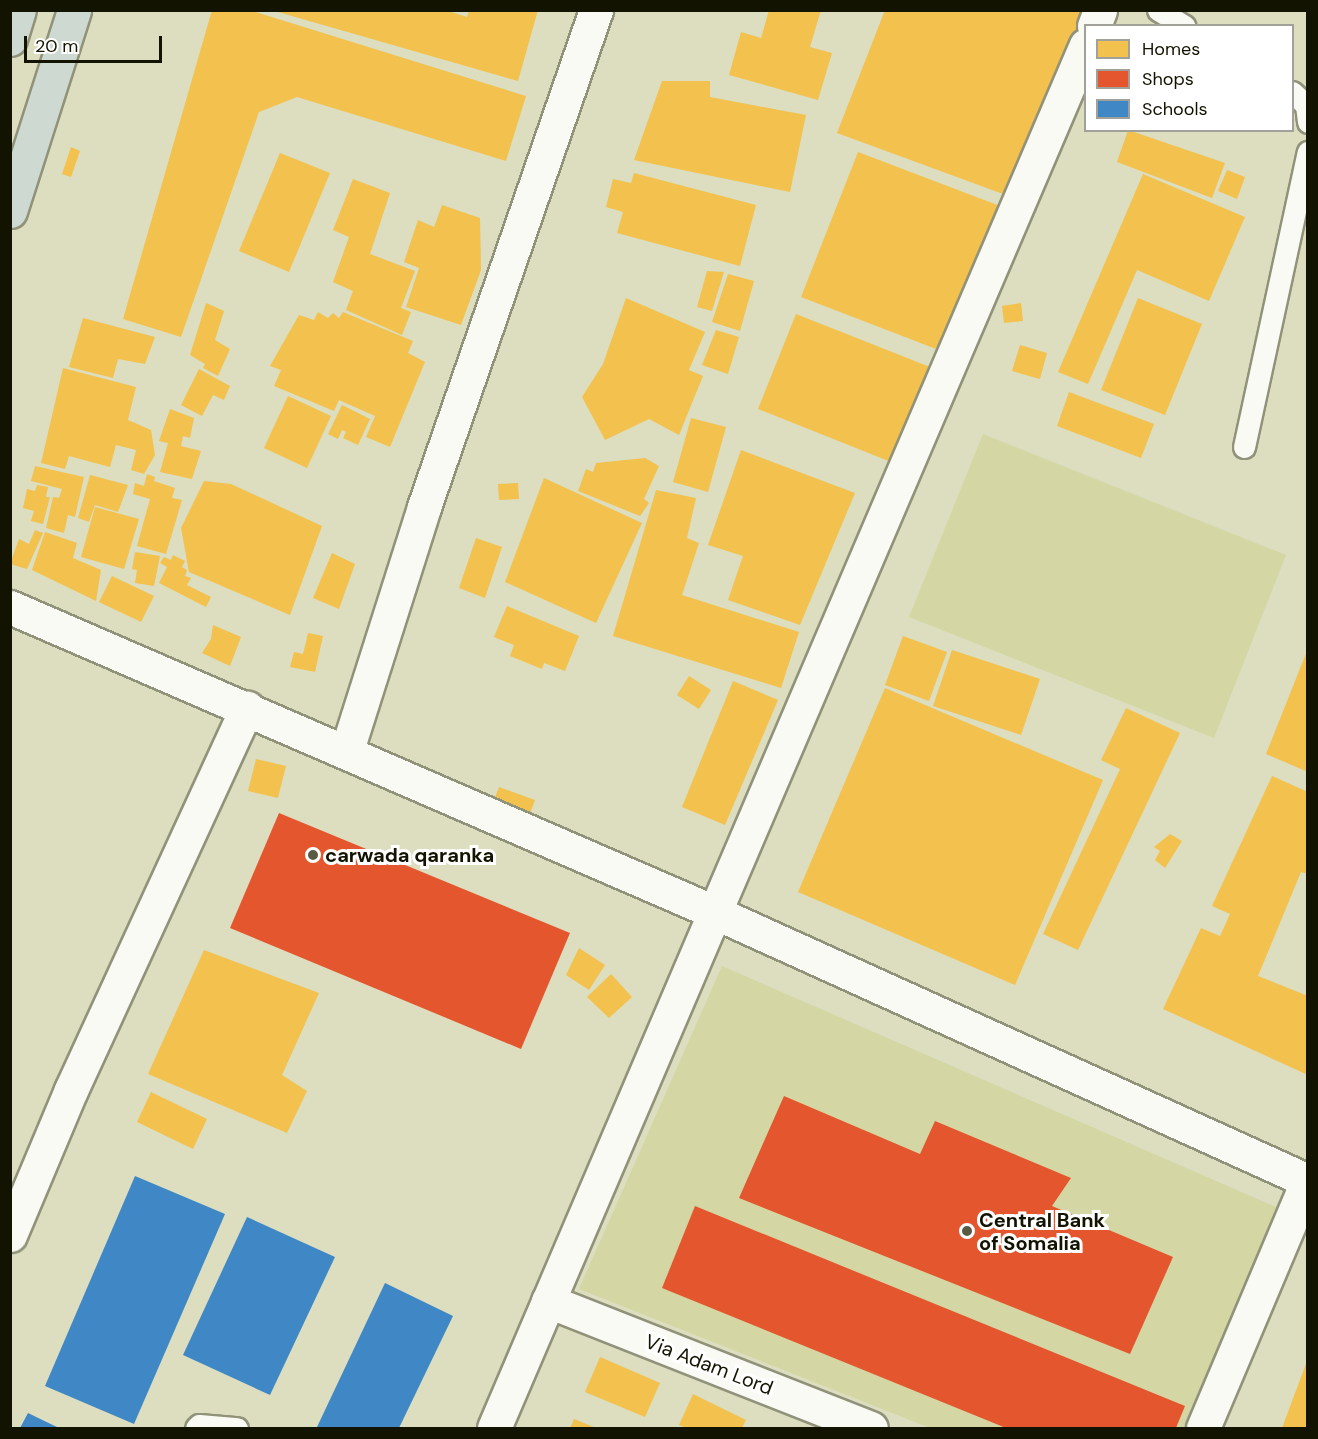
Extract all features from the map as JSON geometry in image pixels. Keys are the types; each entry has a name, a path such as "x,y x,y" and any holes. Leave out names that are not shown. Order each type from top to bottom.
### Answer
{"highway":[{"path":"10,39 19,10"},
{"path":"10,211 74,10"}],"street":[{"path":"347,750 424,507 596,10"},
{"path":"494,1428 1084,50"},
{"path":"10,607 347,750 714,912 1307,1180 1203,1428"},
{"path":"10,1235 71,1090 247,708"},
{"name":"Via Adam Lord","path":"548,1301 871,1428"}],"lane":[{"path":"1158,10 1182,24"},
{"path":"1294,93 1306,105 1308,122"},
{"path":"1244,447 1308,152"},
{"path":"196,1428 237,1428"}],"green space":[{"path":"983,434 1286,555 1214,738 909,617"},
{"path":"722,966 1276,1207 1189,1428 930,1428 579,1289"}],"building: Homes":[{"path":"212,10 249,10 526,96 506,161 297,97 259,112 181,337 123,319"},
{"path":"271,10 445,10 467,17 469,10 538,10 518,81"},
{"path":"769,10 821,10 810,47 832,53 818,100 729,75 741,32 761,38"},
{"path":"885,10 1084,10 1014,198 837,133"},
{"path":"662,81 710,81 710,97 806,115 790,192 634,160"},
{"path":"1127,132 1134,132 1225,163 1212,198 1117,162"},
{"path":"71,147 80,151 71,177 62,174"},
{"path":"858,152 1000,206 944,352 801,297"},
{"path":"280,153 330,173 289,272 239,251"},
{"path":"1227,170 1245,177 1237,199 1218,191"},
{"path":"634,173 756,205 740,266 617,233 623,212 606,207 613,179 631,183"},
{"path":"1143,174 1245,217 1209,301 1137,270 1088,384 1058,372"},
{"path":"353,179 390,193 370,254 415,271 401,308 411,312 402,335 346,310 353,291 333,282 349,237 333,230"},
{"path":"442,205 480,218 481,270 461,325 406,307 419,268 404,262 418,220 434,227"},
{"path":"707,271 724,272 712,311 697,307"},
{"path":"728,274 754,281 740,331 712,322"},
{"path":"626,298 705,332 689,370 703,376 679,435 649,419 605,440 582,397 603,364"},
{"path":"1138,298 1202,324 1165,415 1101,390"},
{"path":"206,303 224,311 215,340 230,349 218,376 203,368 205,364 190,355"},
{"path":"1021,303 1023,321 1004,323 1002,306"},
{"path":"318,312 328,318 333,313 339,318 343,312 413,341 408,353 425,362 390,447 366,437 375,416 339,400 334,411 274,386 281,370 270,366 299,315 314,320"},
{"path":"796,314 935,369 896,464 758,409"},
{"path":"83,318 155,337 145,364 118,359 113,378 69,367"},
{"path":"716,330 739,337 728,374 702,365"},
{"path":"1020,345 1047,353 1040,379 1012,371"},
{"path":"63,368 136,387 128,420 151,430 155,455 144,474 131,470 136,450 116,445 110,467 69,456 65,469 41,463"},
{"path":"199,369 230,386 224,400 213,395 202,416 181,405"},
{"path":"1069,392 1154,424 1141,458 1057,426"},
{"path":"288,396 331,416 307,468 264,448"},
{"path":"342,405 370,419 358,445 343,438 346,432 342,430 338,439 328,434"},
{"path":"170,409 194,418 190,438 183,436 181,446 201,451 192,479 160,472 168,443 159,441"},
{"path":"691,418 726,427 708,492 673,482"},
{"path":"741,450 855,493 800,625 728,600 743,556 708,545"},
{"path":"645,458 659,466 644,499 649,503 640,516 578,491 586,469 593,472 596,463"},
{"path":"35,466 84,477 75,517 68,515 64,533 46,528 53,497 59,498 62,489 31,481"},
{"path":"147,474 155,477 154,481 175,488 172,498 182,500 166,554 137,546 150,499 133,494 135,483 144,486"},
{"path":"90,475 128,485 118,512 95,505 89,522 78,518"},
{"path":"544,478 642,523 596,623 505,582"},
{"path":"204,481 231,484 322,526 290,615 189,572 181,528"},
{"path":"518,483 519,499 499,500 498,484"},
{"path":"37,485 48,487 46,497 50,497 43,524 31,521 34,511 23,508 27,489 35,491"},
{"path":"656,490 696,498 687,538 699,543 682,595 799,632 781,688 613,636"},
{"path":"95,507 139,519 124,569 81,557"},
{"path":"35,530 43,533 27,569 10,564 19,539 29,544"},
{"path":"45,532 77,543 73,558 101,570 96,601 32,570"},
{"path":"476,538 502,547 485,598 459,588"},
{"path":"135,552 160,556 154,586 135,583 137,570 132,569"},
{"path":"332,553 355,564 339,609 313,598"},
{"path":"173,555 185,561 182,567 187,570 185,576 191,578 187,585 211,597 206,607 159,583 167,567 160,563 164,557 171,560"},
{"path":"112,576 154,596 141,622 99,602"},
{"path":"507,606 579,636 565,671 544,663 542,669 510,656 514,645 494,637"},
{"path":"213,625 241,637 230,666 202,653 211,639"},
{"path":"308,633 323,636 315,672 290,667 294,652 303,654"},
{"path":"903,636 947,652 929,701 885,685"},
{"path":"952,650 1040,679 1021,735 933,706"},
{"path":"1308,651 1308,772 1266,754"},
{"path":"689,676 711,690 699,709 677,695"},
{"path":"733,681 778,700 725,825 682,807"},
{"path":"885,688 1103,780 1015,985 798,892"},
{"path":"1126,708 1180,733 1078,950 1043,934 1120,769 1101,760"},
{"path":"256,759 286,766 278,798 248,791"},
{"path":"1272,776 1308,792 1308,874 1301,872 1258,976 1308,996 1308,1075 1163,1009 1201,928 1220,936 1230,914 1212,906"},
{"path":"499,787 535,800 522,835 486,821"},
{"path":"1170,834 1182,841 1165,868 1155,860 1160,851 1154,847"},
{"path":"579,948 605,965 589,990 566,975"},
{"path":"204,950 319,993 282,1075 307,1091 287,1133 148,1074"},
{"path":"611,974 632,997 609,1018 587,997"},
{"path":"151,1092 207,1119 193,1149 137,1122"},
{"path":"600,1357 660,1383 645,1417 585,1392"},
{"path":"1307,1361 1308,1428 1282,1428"},
{"path":"693,1394 746,1420 742,1428 687,1428 679,1425"},
{"path":"574,1419 596,1428 570,1428"}],"building: Shops":[{"path":"279,813 570,933 521,1049 230,928"},
{"name":"Central Bank of Somalia","path":"784,1096 920,1154 935,1121 1071,1178 1052,1206 1173,1257 1130,1354 739,1198"},
{"path":"695,1206 1185,1406 1176,1428 1006,1428 662,1288"}],"building: Schools":[{"path":"135,1176 225,1214 134,1424 45,1386"},
{"path":"247,1217 335,1257 270,1395 183,1355"},
{"path":"385,1283 453,1316 399,1428 317,1427"},
{"path":"28,1413 59,1428 20,1428"}],"place":[{"name":"carwada qaranka","path":"313,855"},
{"name":"Central Bank of Somalia","path":"967,1231"}]}
